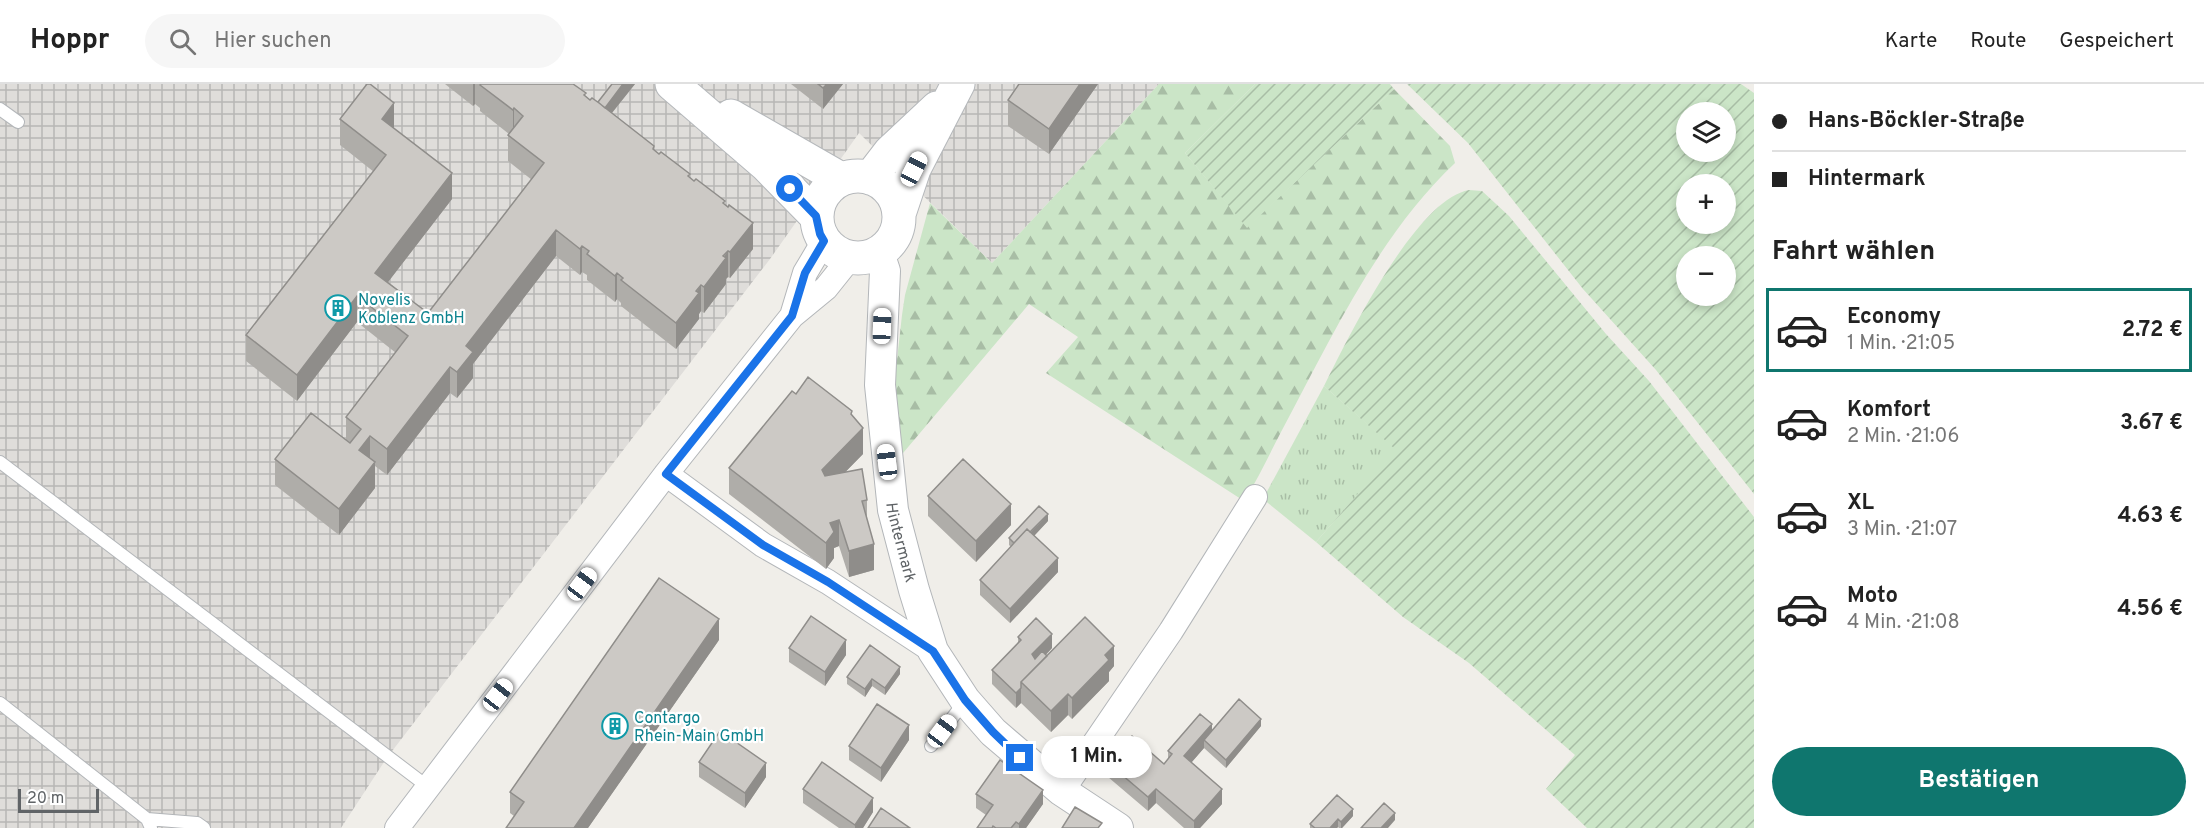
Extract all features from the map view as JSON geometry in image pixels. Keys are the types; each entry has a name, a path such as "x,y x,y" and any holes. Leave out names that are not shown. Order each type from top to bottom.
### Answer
{"main road":[{"path":"674,84 855,179 881,183 890,191 899,214"},
{"path":"674,84 766,165 842,242 888,246 895,235 899,214 914,169 955,89"},
{"path":"842,242 820,200 828,189 855,179 890,152 955,89"}],"street":[{"path":"397,828 666,474 792,316 805,273 842,242"},
{"name":"Hintermark","path":"842,242 885,271 880,385 893,510 933,651 965,700 993,732 1062,791 1118,828"},
{"name":"Hintermark","path":"666,474 763,545 828,582 933,651"},
{"path":"1062,791 1171,631 1255,496"}],"lane":[{"path":"0,109 18,123"},
{"path":"0,462 428,787"},
{"path":"931,746 965,700"},
{"path":"0,703 149,824 197,823 204,828"}],"shaded area":[{"name":"Novelis Koblenz GmbH","path":"0,84 1159,84 992,263 859,133 770,259 386,759 341,828 0,828"}],"green space":[{"path":"1159,84 1255,84 1185,153 1247,227 1394,89 1450,146 1455,163 1427,192 1379,256 1337,326 1244,501 1046,373 1078,337 1029,304 898,459 892,405 902,315 905,295 930,203 992,263"},
{"path":"1255,84 1390,84 1394,89 1247,228 1185,153"},
{"path":"1407,84 1741,84 1754,93 1754,494 1656,370 1583,289 1468,143"},
{"path":"1469,190 1482,191 1509,216 1606,334 1649,381 1754,517 1754,828 1587,828 1546,789 1575,755 1469,663 1403,617 1316,542 1396,450 1324,386 1366,306 1406,244 1427,218 1448,199"},
{"path":"1324,386 1397,450 1316,542 1263,499"}],"building":[{"name":"Novelis Koblenz GmbH","path":"367,84 394,103 382,119 452,173 375,273 428,313 544,163 508,135 523,116 481,84 573,84 586,93 584,95 590,100 592,98 599,103 654,146 653,149 659,154 661,152 690,174 688,176 694,181 696,179 725,201 723,203 728,207 729,205 753,223 730,252 728,251 723,256 726,258 704,287 701,285 696,291 699,293 676,323 621,280 623,278 617,273 615,276 587,254 589,251 582,246 580,249 556,230 466,346 473,352 457,372 450,367 387,449 370,436 359,450 375,462 339,509 275,459 311,413 350,443 361,429 346,417 408,336 357,296 297,375 246,335 386,155 340,119"},
{"path":"612,84 623,84 605,108 598,102"},
{"path":"1019,84 1080,84 1049,129 1008,100"},
{"path":"808,377 852,411 851,414 863,428 822,470 825,476 862,469 867,500 862,501 874,544 849,551 839,520 830,523 834,532 826,543 729,468 792,391 796,394"},
{"path":"963,459 1011,504 976,541 928,496"},
{"path":"1039,506 1048,514 1030,532 1027,529 1014,543 1009,538"},
{"path":"1027,529 1058,558 1010,609 980,580"},
{"name":"Contargo Rhein-Main GmbH","path":"659,578 719,619 574,828 506,828 524,802 510,792"},
{"path":"811,616 846,640 825,672 789,648"},
{"path":"1085,617 1114,646 1105,655 1109,660 1072,698 1068,694 1051,711 1021,682"},
{"path":"1036,618 1052,634 1032,654 1035,659 1042,651 1047,656 1021,682 1021,688 1016,693 992,670 1021,640 1018,637"},
{"path":"870,645 900,667 885,688 872,679 865,689 847,677"},
{"path":"1239,699 1261,719 1226,760 1204,740"},
{"path":"877,704 909,725 881,768 849,746"},
{"path":"1200,714 1212,724 1184,756 1222,789 1194,821 1156,789 1148,797 1108,763 1132,736 1164,764 1172,754 1168,751"},
{"path":"720,731 766,763 745,793 699,762"},
{"path":"1000,760 1043,790 1019,824 1016,822 1011,828 993,826 992,828 977,828 993,805 976,794"},
{"path":"822,762 873,798 855,825 803,789"},
{"path":"1337,795 1353,809 1341,822 1338,819 1330,828 1315,828 1310,824"},
{"path":"1384,803 1395,813 1381,828 1361,828"},
{"path":"1075,807 1102,823 1098,828 1062,828"},
{"path":"881,808 910,828 868,828"}],"place":[{"name":"Novelis Koblenz GmbH","path":"338,308"},
{"name":"Contargo Rhein-Main GmbH","path":"615,726"}],"route":[{"path":"790,189 816,216 817,226 824,241 805,273 792,316 666,474 763,545 828,582 933,651 965,700 1020,758"}]}
